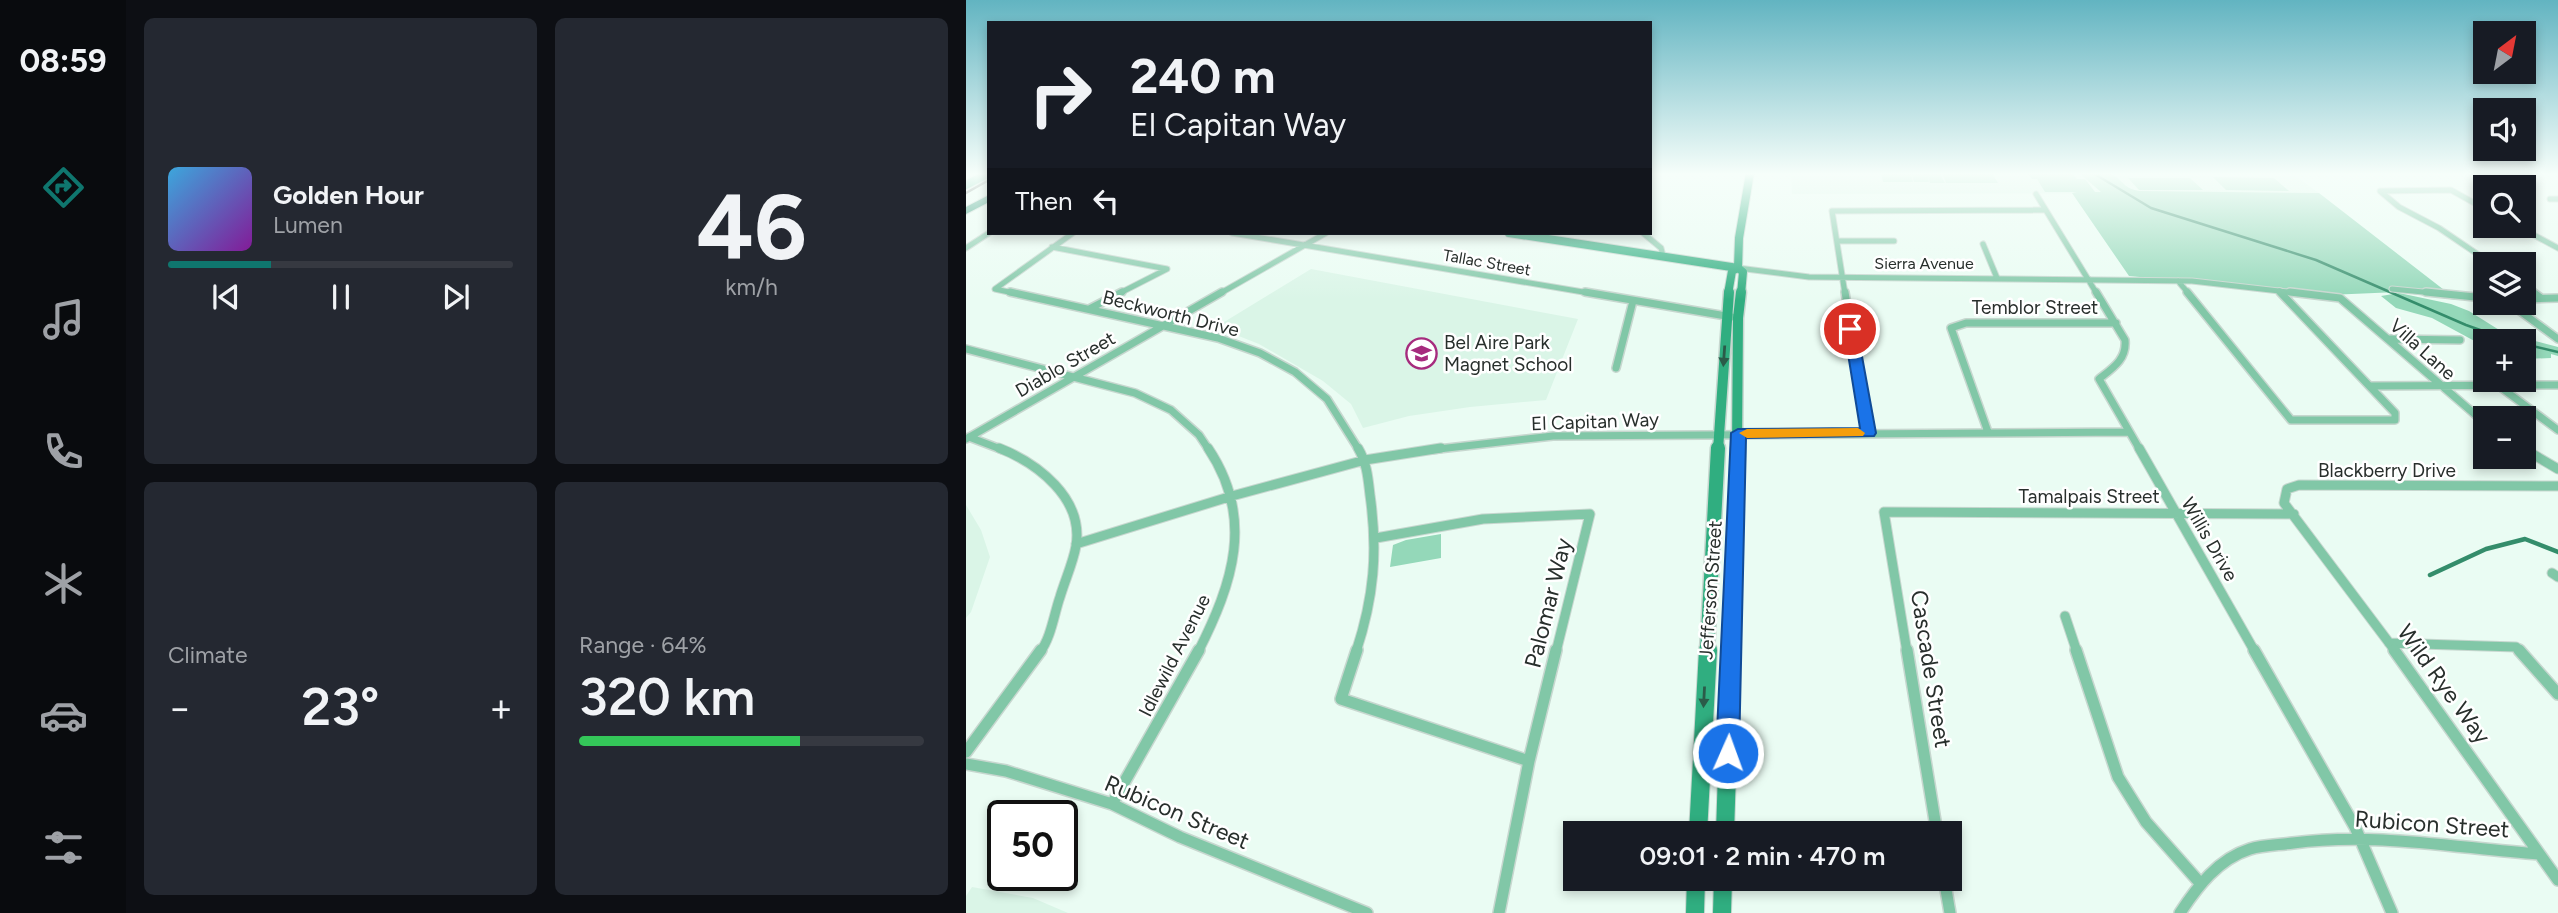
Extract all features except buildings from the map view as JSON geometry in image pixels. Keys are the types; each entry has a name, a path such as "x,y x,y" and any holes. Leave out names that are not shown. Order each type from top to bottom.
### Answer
{"main road":[{"name":"Jefferson Street","path":"1738,268 1743,216"},
{"name":"Sierra Avenue","path":"1522,235 1738,268"},
{"name":"Jefferson Street","path":"1699,821 1724,316 1732,271 1738,268"},
{"name":"Jefferson Street","path":"1725,821 1738,433 1738,318 1743,272 1738,268"},
{"path":"1695,913 1696,891"}],"street":[{"path":"1833,216 1868,433"},
{"name":"Willis Drive","path":"2048,216 2125,340 2126,352 2099,379 2360,839 2392,913"},
{"path":"2415,216 2474,252"},
{"path":"966,248 987,234"},
{"name":"Beckworth Drive","path":"1070,235 995,289 1218,338 1260,353 1294,372 1327,399 1365,460 1376,538 1374,575 1363,632 1341,699 1529,761"},
{"name":"Tallac Street","path":"1244,235 1738,318"},
{"name":"Diablo Street","path":"967,437 1322,235"},
{"path":"1645,235 1661,248 1663,256"},
{"path":"2536,236 2558,248"},
{"path":"1837,241 1895,241"},
{"path":"1983,244 1997,278"},
{"path":"1052,247 1167,269 1089,309"},
{"name":"Sierra Avenue","path":"1738,268 1793,276 1841,278 2088,278 2214,282 2340,298"},
{"path":"2178,281 2291,420 2395,420 2395,413 2279,291"},
{"path":"2392,289 2473,298"},
{"path":"2536,294 2542,298"},
{"name":"Villa Lane","path":"2340,298 2473,413"},
{"path":"2536,298 2558,299"},
{"path":"1616,368 1633,301"},
{"path":"2525,315 2558,339"},
{"name":"Temblor Street","path":"1987,432 1950,331 1955,325 2116,323"},
{"path":"2390,340 2460,340"},
{"name":"Idlewild Avenue","path":"966,349 1135,393 1171,410 1199,435 1219,465 1233,496 1235,549 1224,594 1188,672 1112,804"},
{"path":"2536,385 2558,385"},
{"path":"2370,386 2473,386"},
{"path":"2507,392 2558,430"},
{"name":"El Capitan Way","path":"1076,544 1233,496 1365,460 1463,444 1553,436 2128,432"},
{"path":"966,752 1044,647 1076,544 1074,516 1061,492 1044,472 1019,456 967,437"},
{"path":"2536,456 2558,469"},
{"name":"Blackberry Drive","path":"2294,514 2284,503 2287,489 2299,485 2558,486"},
{"name":"Tamalpais Street","path":"1884,512 2294,514"},
{"name":"Cascade Street","path":"1884,512 1935,821"},
{"name":"Palomar Way","path":"1376,538 1483,519 1590,514 1529,761 1499,913"},
{"name":"Wild Rye Way","path":"2294,514 2558,880"},
{"path":"2065,617 2118,777 2146,822 2200,883"},
{"path":"2389,643 2516,647 2558,694"},
{"name":"Rubicon Street","path":"966,764 1006,771 1112,804 1180,837 1367,913"},
{"name":"Rubicon Street","path":"2180,913 2200,883 2227,862 2250,849 2333,838 2428,841 2539,854"},
{"path":"1722,913 1723,891"},
{"path":"1946,891 1950,913"}],"shaded area":[{"name":"Bel Aire Park Magnet School","path":"1311,269 1578,319 1546,400 1409,416 1363,428 1351,404 1323,381 1259,344 1216,327"},
{"path":"966,505 981,530 990,557 971,612 966,618"},
{"path":"972,887 1033,898 1068,913 966,913 966,896"}],"green space":[{"path":"2088,216 2348,216 2457,300 2398,292 2328,295 2129,276"},
{"path":"2399,293 2451,304 2469,311 2498,329 2473,329 2473,340 2432,318 2396,308 2381,296"},
{"path":"2536,341 2558,347 2558,356 2551,354 2551,358 2536,359"},
{"path":"1441,534 1441,558 1390,567 1393,545"}],"waterway":[{"path":"2175,216 2316,260 2477,329"},
{"path":"2536,347 2558,352"},
{"path":"2430,575 2486,549 2525,539 2558,552"}],"slow traffic":[{"path":"1747,433 1858,433"}],"place":[{"name":"Bel Aire Park Magnet School","path":"1421,353"}],"route":[{"path":"1728,753 1738,433 1868,433 1850,329"}]}
